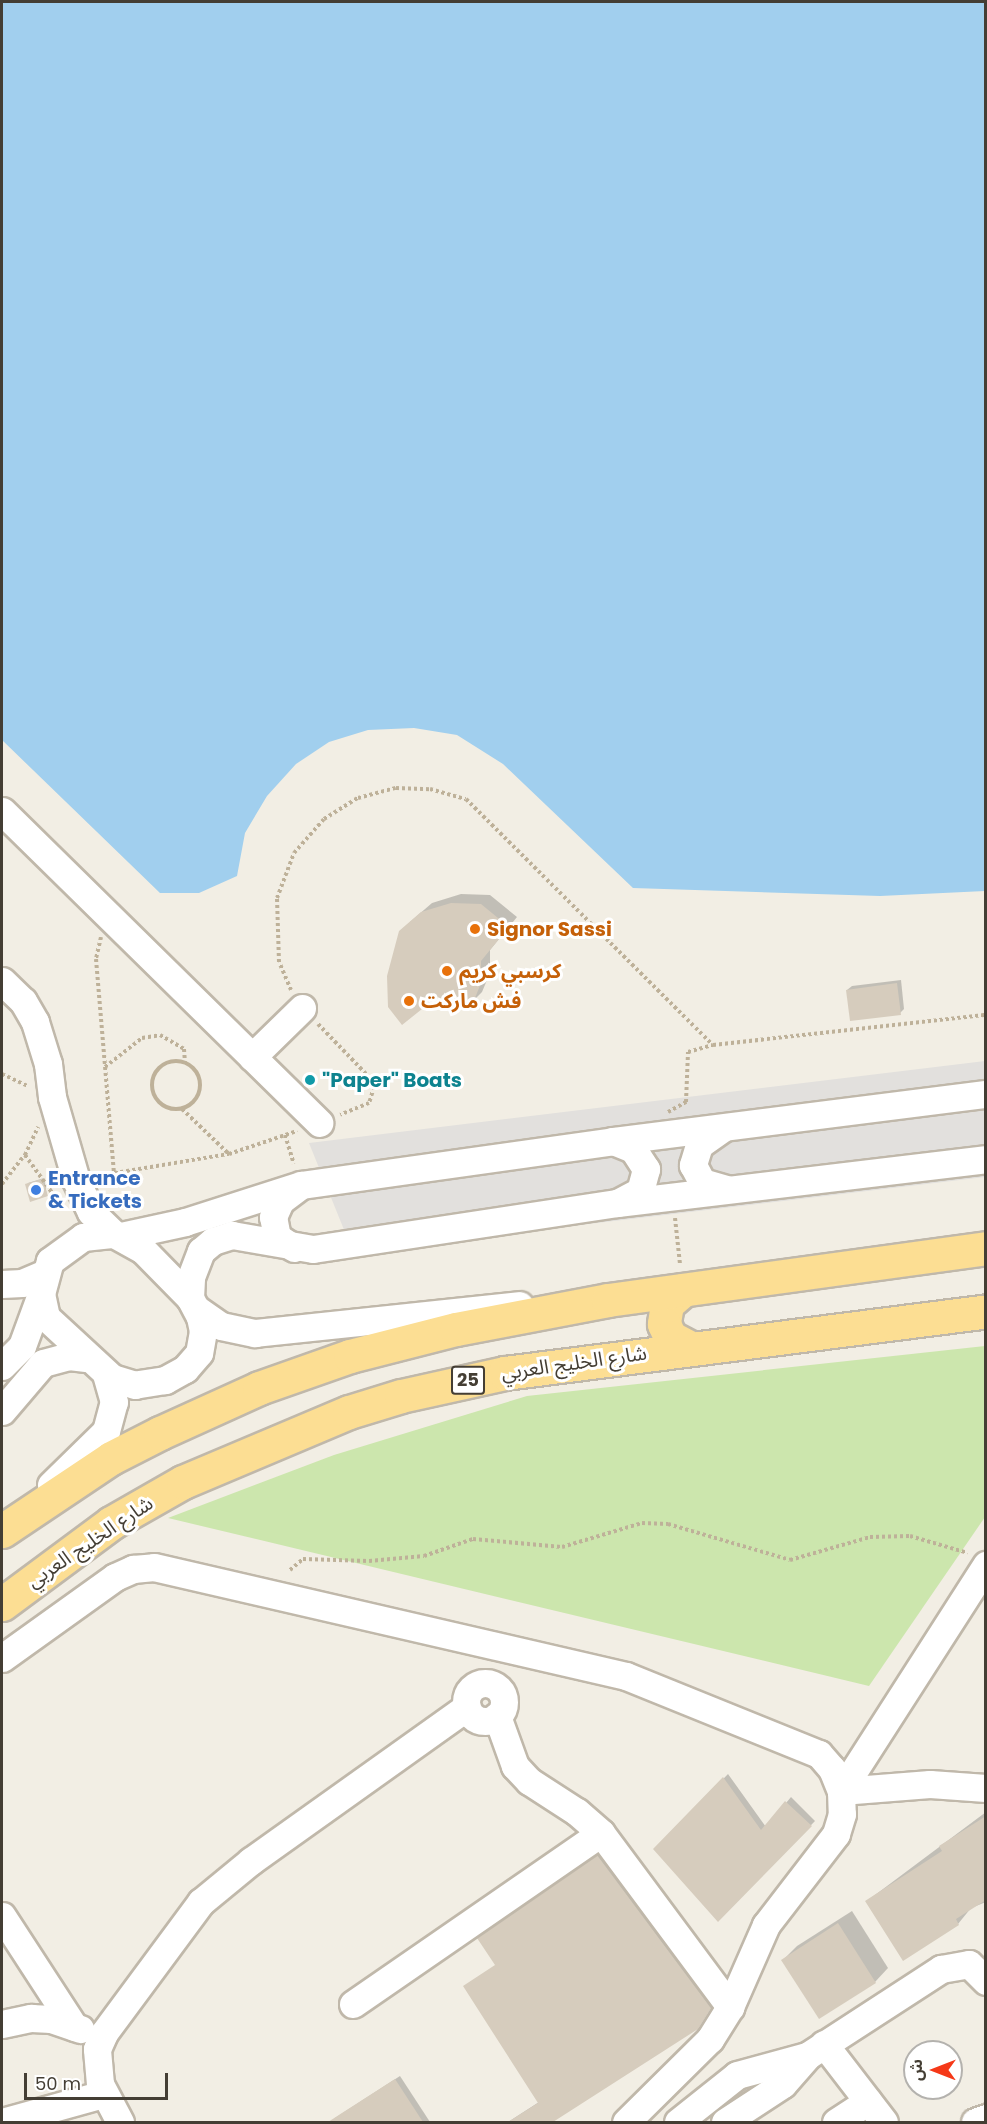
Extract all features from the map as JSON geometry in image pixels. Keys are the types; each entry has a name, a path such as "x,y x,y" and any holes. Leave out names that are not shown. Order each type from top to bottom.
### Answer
{"main road":[{"path":"7,1526 111,1458 298,1373 456,1329 608,1300 986,1248"},
{"path":"683,1290 671,1298 664,1317 670,1337 688,1347"},
{"name":"شارع الخليج العربي","path":"2,1604 137,1507 183,1482 349,1412 451,1383 688,1347 986,1311"}],"street":[{"path":"2,811 320,1124"},
{"path":"2,981 23,1001 35,1022 44,1048 52,1097 76,1180 91,1212 118,1235 143,1250 194,1304 221,1326 255,1333 449,1310 608,1300"},
{"path":"252,1057 302,1008"},
{"path":"2,1366 22,1346 43,1283 57,1253 72,1241 92,1235 118,1235 185,1222 301,1185 613,1141 986,1094"},
{"path":"724,1127 699,1146 693,1165 702,1182 732,1189"},
{"path":"613,1141 633,1149 646,1169 640,1191 618,1203"},
{"path":"2,1411 43,1363 69,1356 96,1366 126,1383 146,1384 185,1369 202,1344 194,1304 195,1262 213,1241 249,1235 294,1248 313,1249 618,1203 986,1159"},
{"path":"294,1248 277,1237 273,1217 283,1198 301,1185"},
{"path":"2,1284 43,1283"},
{"path":"7,1526 106,1431 114,1402 96,1366 51,1326 43,1310 43,1283"},
{"path":"841,1791 980,1560"},
{"path":"2,1658 115,1577 142,1567 163,1568 519,1654 626,1676 801,1744 826,1761 841,1791 842,1814 836,1834 766,1925 730,2007 697,2054 626,2122"},
{"path":"493,1686 519,1654"},
{"path":"120,2122 103,2094 96,2056 100,2039 201,1902 251,1861 467,1707 473,1688 480,1684 493,1686 503,1697 497,1716 515,1766 601,1833 730,2007"},
{"path":"467,1707 480,1720 497,1716"},
{"path":"841,1791 930,1784 986,1788"},
{"path":"353,2004 601,1833"},
{"path":"2,1916 74,2026"},
{"path":"725,2122 783,2084 815,2050 946,1966 969,1964 986,1981"},
{"path":"2,2024 31,2018 51,2019 74,2026 100,2039"},
{"path":"815,2050 876,2112"},
{"path":"678,2122 737,2075 815,2050"},
{"path":"2,2122 103,2094"},
{"path":"836,2122 876,2112"},
{"path":"975,2122 986,2118"}],"path":[{"path":"25,1155 53,1194 76,1180 229,1154 320,1124 369,1103 374,1087 367,1075 302,1008 279,962 277,898 294,853 324,819 358,798 396,788 429,789 466,799 713,1045"},
{"path":"106,914 96,959 114,1172"},
{"path":"655,1136 670,1108 686,1102 688,1052 713,1045 986,1015"},
{"path":"105,1066 142,1038 160,1035 184,1049 186,1062 200,1080 196,1098 182,1109 169,1109 157,1102 152,1083 160,1066 172,1060 186,1062"},
{"path":"2,1184 25,1155 52,1097"},
{"path":"182,1109 229,1154"},
{"path":"285,1135 301,1185"},
{"path":"673,1196 683,1290"},
{"path":"290,1570 303,1559 369,1561 424,1556 472,1539 562,1547 642,1523 668,1524 790,1560 870,1537 910,1536 980,1560"}],"green space":[{"path":"985,1346 985,1517 869,1686 168,1518 334,1455 527,1396"}],"shaded area":[{"path":"985,1061 985,1177 353,1252 309,1143"}],"water":[{"path":"2,2 985,2 985,891 880,896 633,888 503,764 457,735 414,728 368,730 329,742 296,764 267,796 245,833 237,876 199,893 160,893 2,740"}],"building":[{"path":"451,903 481,904 509,927 481,961 481,983 473,1003 457,1005 437,997 402,1025 388,1007 387,976 399,931 421,912"},
{"path":"897,983 901,1015 850,1021 846,990"},
{"name":"Entrance & Tickets","path":"42,1179 48,1196 30,1202 25,1184"},
{"path":"723,1777 761,1830 785,1801 812,1826 718,1922 653,1849"},
{"path":"986,1816 986,1900 956,1919 959,1925 903,1961 865,1901 942,1851 939,1846"},
{"path":"597,1855 711,2008 698,2029 553,2122 508,2122 538,2103 463,1986 495,1965 477,1938"},
{"path":"838,1923 876,1983 819,2019 781,1960"},
{"path":"395,2079 423,2122 328,2122"}],"place":[{"name":"Signor Sassi","path":"475,929"},
{"name":"كرسبي كريم","path":"447,971"},
{"name":"فش ماركت","path":"409,1001"},
{"name":"\"Paper\" Boats","path":"310,1080"},
{"name":"Entrance & Tickets","path":"36,1190"}]}
